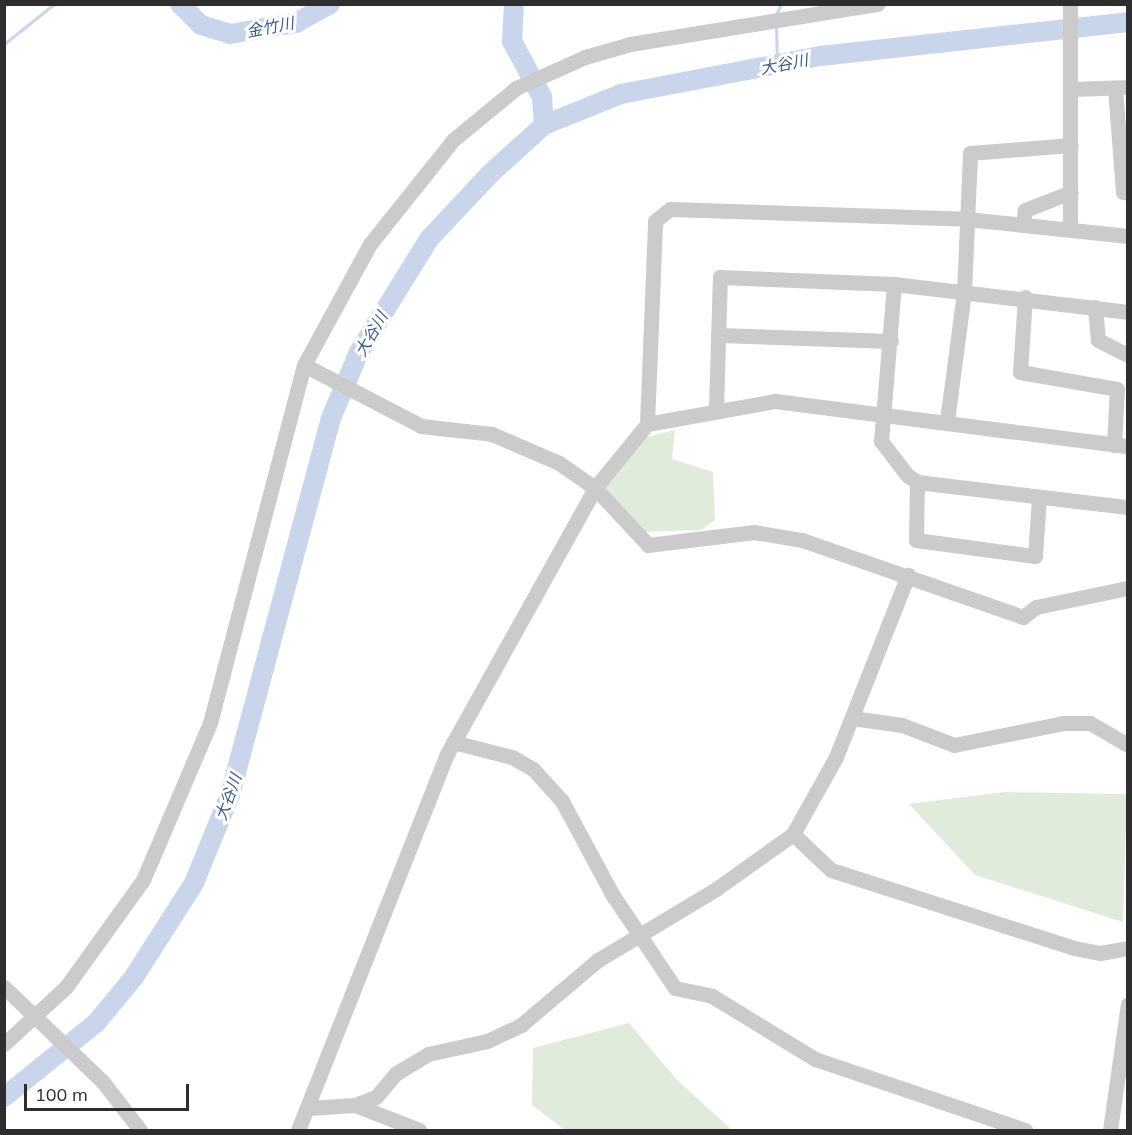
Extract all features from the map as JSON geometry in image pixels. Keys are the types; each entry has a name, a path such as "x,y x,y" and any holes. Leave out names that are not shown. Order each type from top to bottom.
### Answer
{"street":[{"path":"4,1044 41,1018 104,940 143,880 193,771 215,704 306,367 370,244 453,140 516,88 585,57 630,44 878,4"},
{"path":"1070,4 1073,90 1070,228"},
{"path":"1073,90 1121,87 1123,192 1128,193"},
{"path":"947,421 964,292 970,153 1071,145"},
{"path":"1023,224 1025,210 1071,192"},
{"path":"298,1131 453,742 595,488 646,424 655,221 670,209 967,219 1070,228 1128,236"},
{"path":"716,409 720,277 894,284 1025,297 1128,312"},
{"path":"894,284 881,441 917,482 1128,507"},
{"path":"646,424 716,409 775,401 883,412 1121,446 1116,388 1020,372 1025,297"},
{"path":"1095,307 1098,340 1128,355"},
{"path":"718,335 891,341"},
{"path":"306,367 421,426 511,439 595,488 648,544 754,532 802,540 908,575 1023,617 1036,607 1128,588"},
{"path":"917,482 916,540 1035,556 1039,497"},
{"path":"309,1108 355,1105 376,1097 395,1074 428,1054 487,1041 521,1025 598,960 793,834 852,718 908,575"},
{"path":"852,718 902,725 954,745 1063,723 1090,723 1128,745"},
{"path":"453,742 533,769 562,801 612,894 642,933 675,988 712,996 815,1059 1025,1131"},
{"path":"793,834 831,870 1074,948 1100,954 1128,948"},
{"path":"4,987 41,1018 103,1082 140,1131"},
{"path":"1110,1131 1128,1004"},
{"path":"355,1105 419,1131"}],"green space":[{"path":"675,430 672,459 713,472 715,520 701,530 639,532 604,486 642,438"},
{"path":"1005,792 1127,794 1123,922 975,875 909,804"},
{"path":"629,1023 677,1080 732,1130 565,1130 532,1105 533,1048"}],"waterway":[{"path":"4,44 54,4"},
{"name":"金竹川","path":"180,4 201,25 230,34 296,23 330,4"},
{"name":"金竹川","path":"514,4 512,41 542,97 544,125"},
{"path":"775,16 781,4"},
{"name":"大谷川","path":"4,1097 96,1023 134,977 194,883 230,795 331,418 359,352 429,239 490,174 544,125 621,94 821,56 1128,22"},
{"path":"776,25 777,65"}]}
